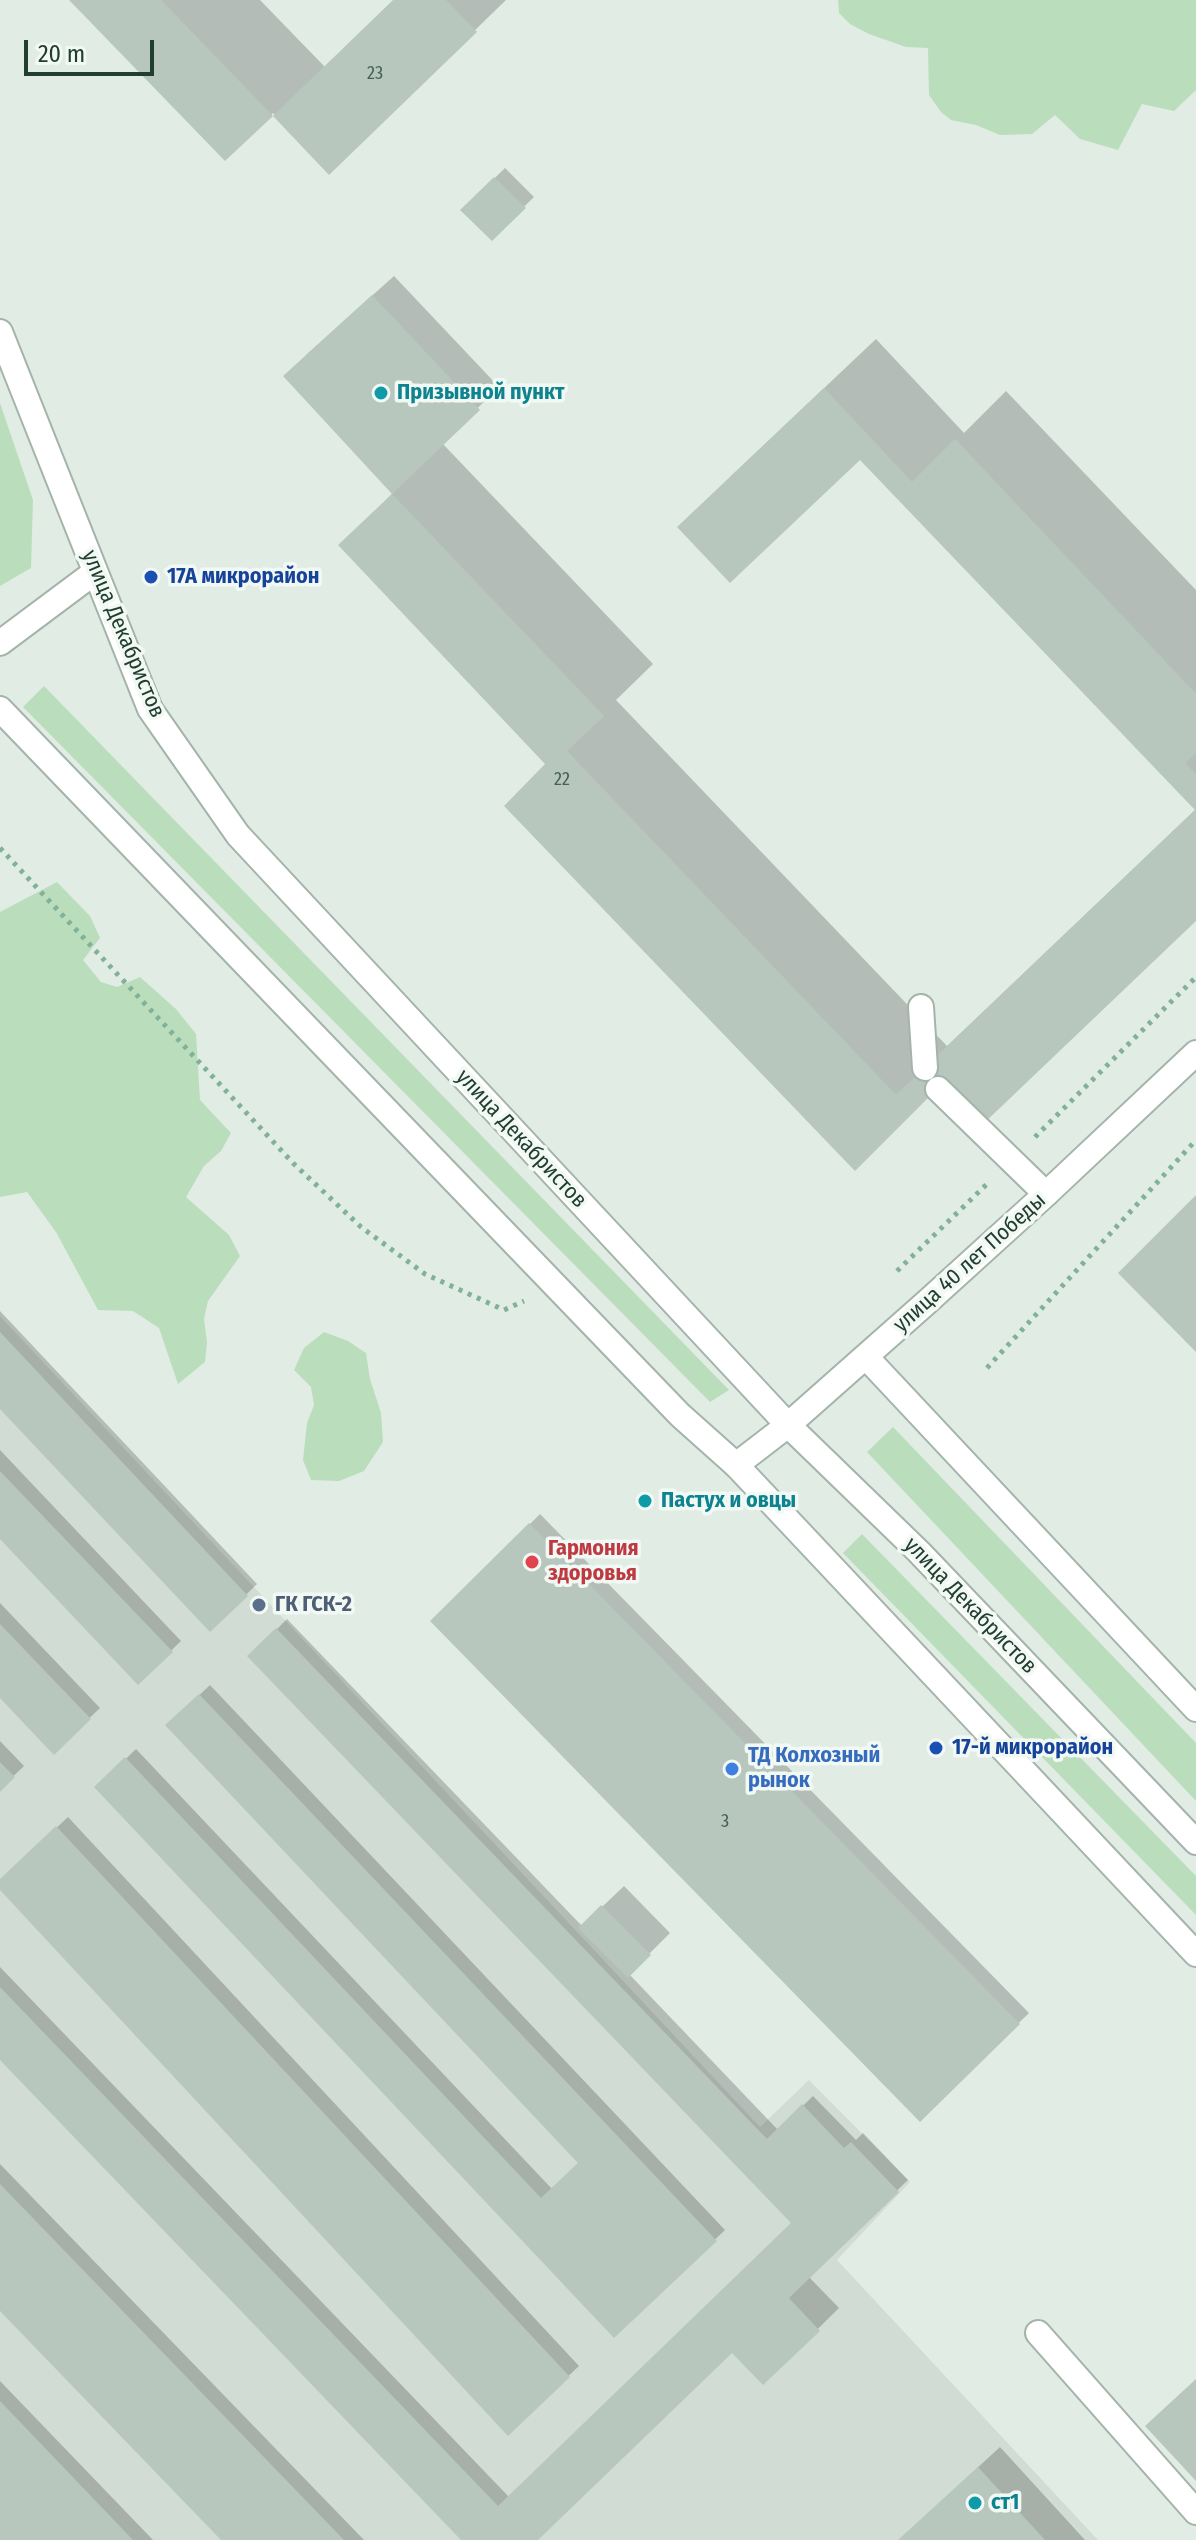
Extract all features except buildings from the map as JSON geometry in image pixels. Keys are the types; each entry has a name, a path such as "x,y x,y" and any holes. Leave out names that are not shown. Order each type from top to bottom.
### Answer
{"street":[{"name":"улица Декабристов","path":"0,332 150,709 238,835 788,1425 919,1552 1196,1842"},
{"path":"0,643 95,572"},
{"path":"0,709 680,1415 736,1465 1196,1954"},
{"path":"921,1007 925,1068"},
{"name":"улица 40 лет Победы","path":"736,1465 788,1425 866,1357 1196,1053"},
{"path":"938,1089 1046,1194"},
{"path":"866,1357 1196,1709"},
{"path":"1038,2333 1196,2512"}],"path":[{"path":"0,848 293,1163 361,1227 425,1274 504,1310 557,1286"},
{"path":"897,1271 1196,977"},
{"path":"987,1368 1196,1140"}],"shaded area":[{"path":"0,1316 760,2127 809,2080 910,2182 837,2260 1098,2540 0,2540"}],"green space":[{"path":"838,0 1196,0 1196,90 1174,111 1142,104 1118,150 1080,139 1055,115 1032,134 1000,135 976,125 951,120 941,112 929,95 928,48 906,47 850,24 839,13"},
{"path":"0,403 33,500 31,568 0,586"},
{"path":"44,686 729,1390 710,1402 23,707"},
{"path":"57,882 90,916 100,938 83,960 101,982 117,987 140,977 176,1009 196,1034 200,1100 231,1133 221,1151 204,1166 186,1197 229,1235 240,1256 208,1301 204,1319 207,1342 205,1362 178,1384 159,1328 133,1311 98,1310 56,1232 27,1192 0,1197 0,912"},
{"path":"324,1332 348,1341 366,1353 370,1379 381,1413 383,1442 364,1471 339,1481 311,1480 303,1460 307,1423 314,1405 311,1387 294,1370 304,1348"},
{"path":"893,1427 1196,1743 1196,1801 867,1452"},
{"path":"862,1534 1196,1876 1196,1915 843,1553"}],"place":[{"name":"Призывной пункт","path":"381,393"},
{"name":"17А микрорайон","path":"151,577"},
{"name":"Пастух и овцы","path":"645,1501"},
{"name":"Гармония здоровья","path":"532,1562"},
{"name":"ГК ГСК-2","path":"259,1605"},
{"name":"17-й микрорайон","path":"936,1748"},
{"name":"ТД Колхозный рынок","path":"732,1769"},
{"name":"ст1","path":"975,2503"}]}
